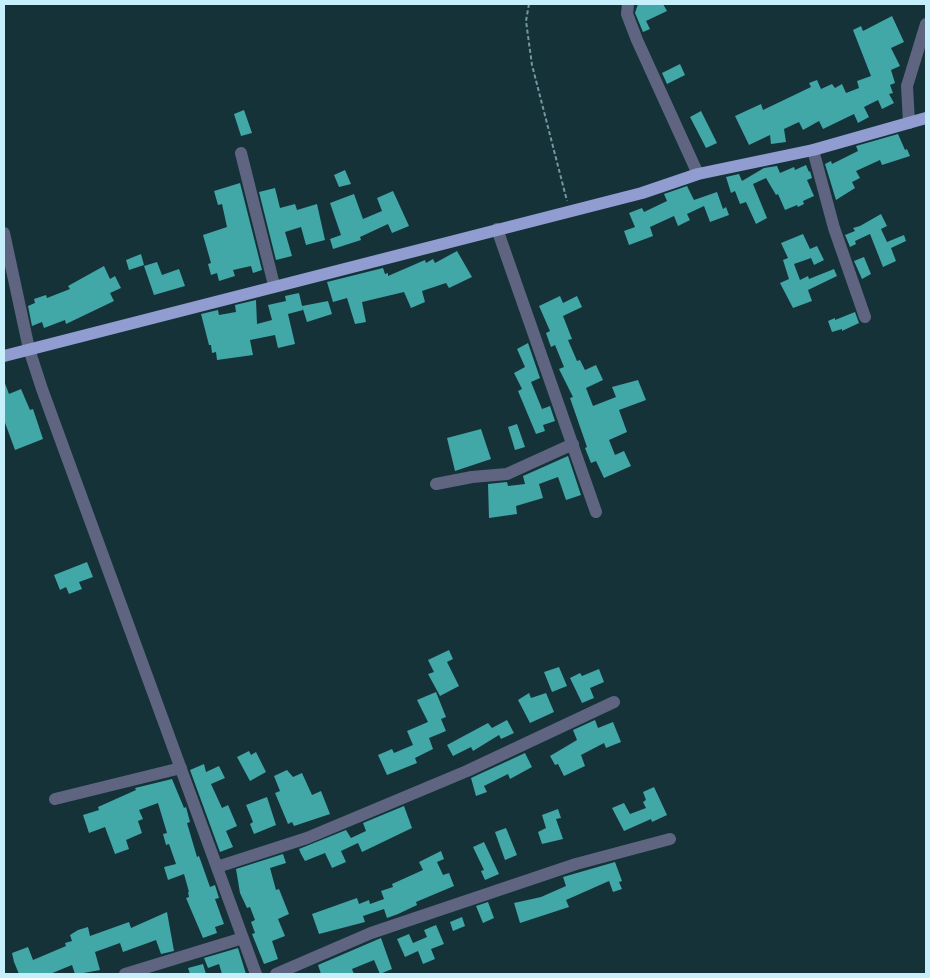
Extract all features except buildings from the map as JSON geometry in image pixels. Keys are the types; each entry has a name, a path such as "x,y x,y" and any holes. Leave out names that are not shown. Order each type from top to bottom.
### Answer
{"main road":[{"path":"4,356 274,285 642,193 698,174 813,150 926,118"}],"street":[{"path":"628,4 627,14 637,40 698,174"},
{"path":"908,123 907,86 926,24"},
{"path":"813,150 834,228 865,317"},
{"path":"241,153 274,285"},
{"path":"497,229 596,512"},
{"path":"4,233 29,349 80,495 256,974"},
{"path":"436,484 472,477 507,474 573,444"},
{"path":"218,867 308,838 467,770 614,702"},
{"path":"55,799 181,768"},
{"path":"276,974 389,926 576,864 670,839"},
{"path":"125,974 243,938"}],"path":[{"path":"528,4 526,21 532,64 569,210"}]}
